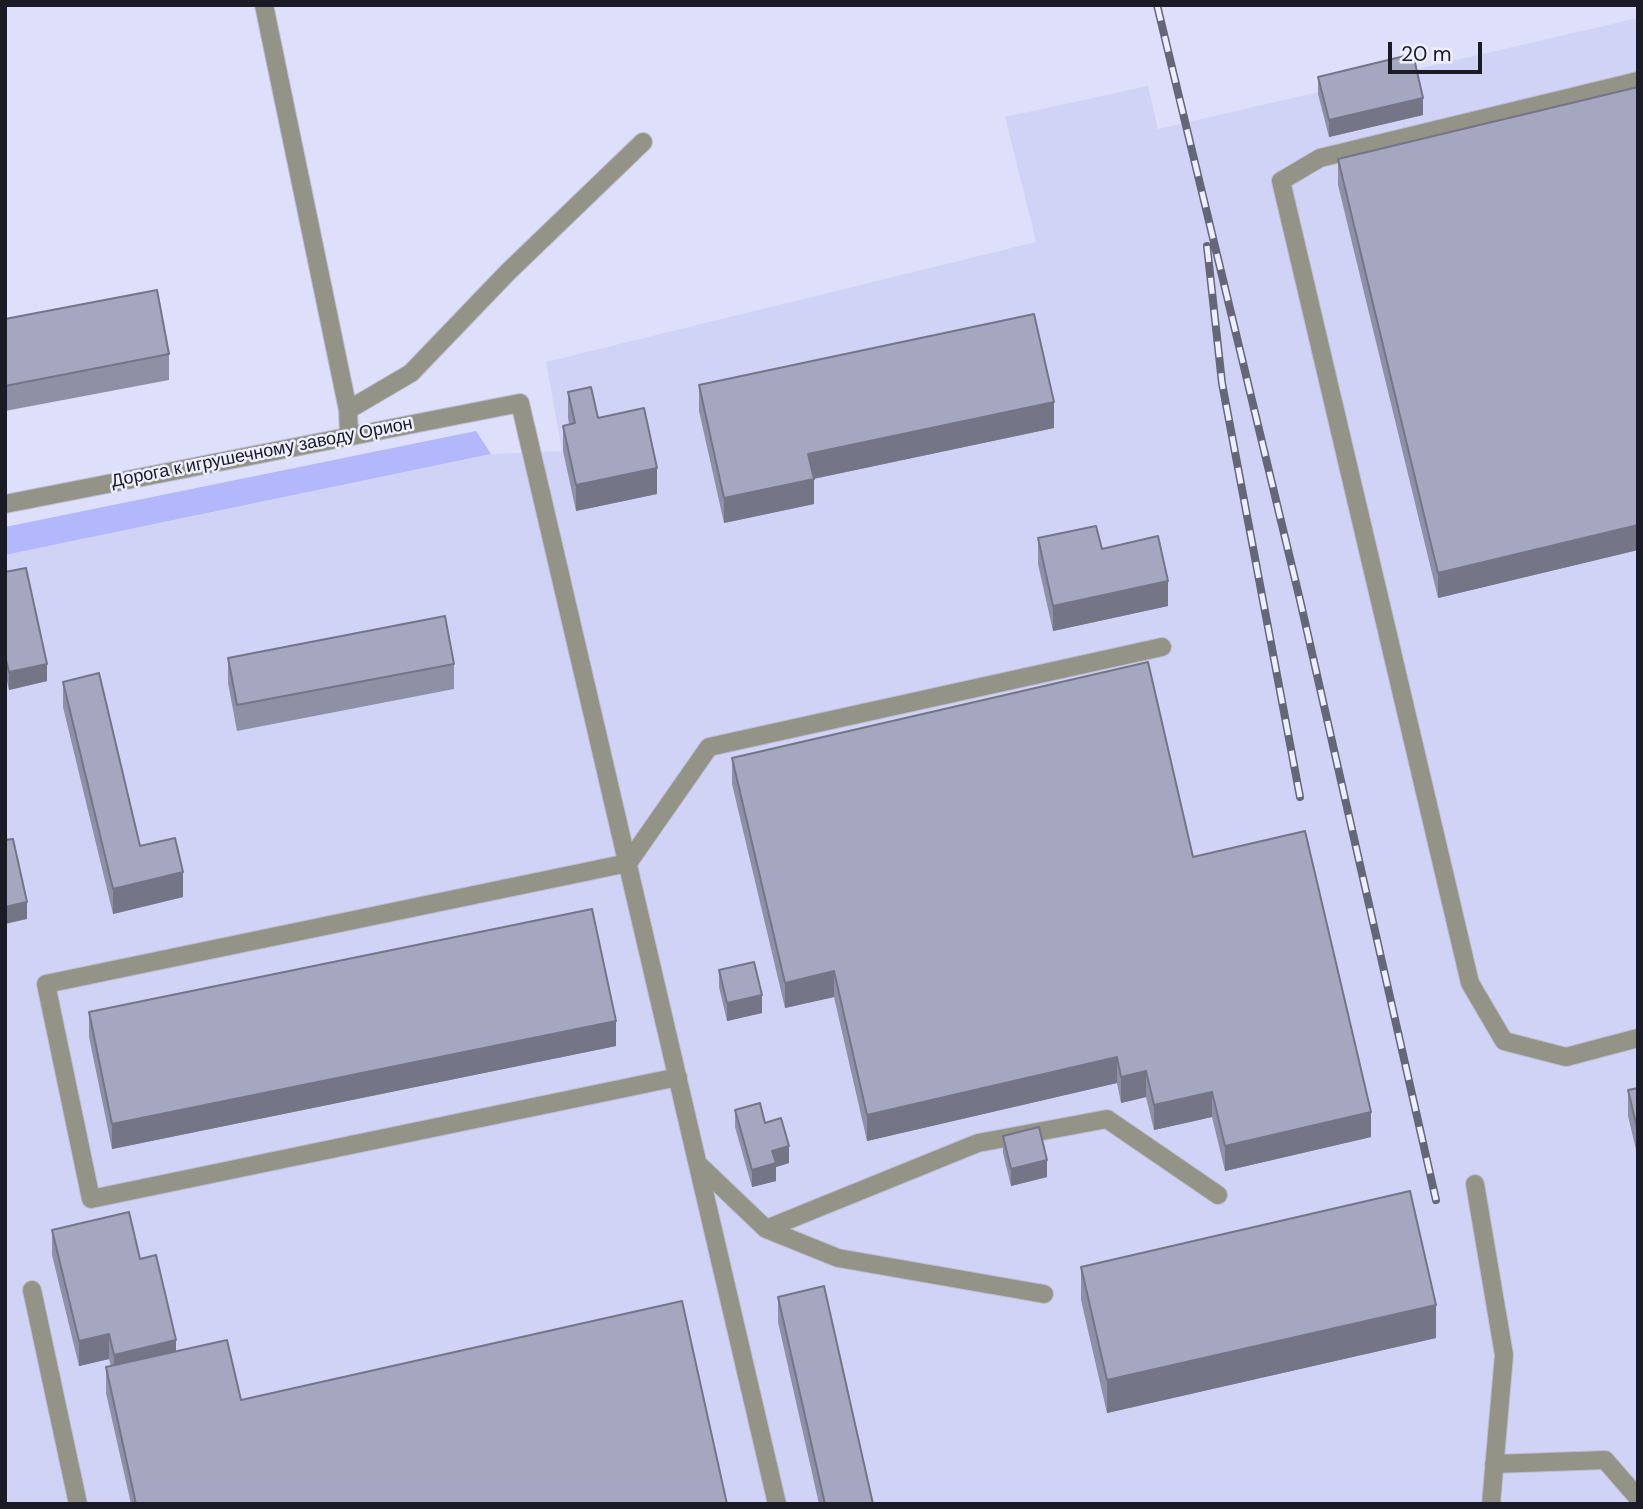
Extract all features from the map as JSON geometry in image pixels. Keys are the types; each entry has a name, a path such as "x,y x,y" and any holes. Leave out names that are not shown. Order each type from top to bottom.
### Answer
{"street":[{"path":"264,5 348,410 349,435"},
{"path":"1638,81 1320,158 1281,181 1470,983 1504,1041 1566,1057 1638,1038"},
{"path":"348,410 411,373 508,272 643,142"},
{"name":"Дорога к игрушечному заводу Орион","path":"5,504 520,403 628,863"},
{"path":"678,1077 91,1199 46,984 628,863 709,747 1162,648"},
{"path":"628,863 777,1504"},
{"path":"766,1229 978,1143 1107,1119 1218,1195"},
{"path":"698,1164 766,1229 838,1258 1044,1294"},
{"path":"1475,1184 1504,1355 1491,1504"},
{"path":"32,1290 78,1504"},
{"path":"1494,1464 1605,1460 1638,1498"}],"shaded area":[{"path":"1638,18 1638,1504 7,1504 5,555 491,454 562,451 546,362 1036,242 1005,117 1148,86 1158,129"},
{"path":"476,431 491,454 5,555 5,527"}],"building":[{"path":"1413,54 1423,98 1329,120 1318,77"},
{"path":"1638,87 1638,525 1438,573 1338,159"},
{"path":"157,290 169,354 5,386 5,319"},
{"path":"1034,314 1054,402 808,454 814,479 724,498 699,385"},
{"path":"591,387 598,418 644,408 657,468 576,485 563,426 575,423 568,392"},
{"path":"1096,526 1102,549 1158,536 1168,581 1053,606 1038,538"},
{"path":"26,568 47,664 9,672 5,656 5,572"},
{"path":"445,616 454,664 237,705 228,658"},
{"path":"1148,662 1193,857 1305,831 1371,1112 1225,1146 1212,1092 1154,1105 1146,1071 1121,1077 1117,1057 867,1115 834,971 785,983 732,758"},
{"path":"99,673 140,846 175,838 183,872 113,889 63,682"},
{"path":"13,839 27,902 5,907 5,840"},
{"path":"592,909 616,1021 112,1124 89,1012"},
{"path":"754,962 762,995 727,1003 719,970"},
{"path":"1638,1088 1638,1132 1628,1090"},
{"path":"760,1103 765,1123 781,1118 789,1146 772,1151 776,1163 752,1170 735,1110"},
{"path":"1039,1127 1047,1160 1011,1169 1003,1136"},
{"path":"1410,1191 1436,1305 1107,1380 1081,1267"},
{"path":"129,1212 140,1259 156,1255 176,1340 114,1355 109,1334 79,1341 52,1230"},
{"path":"824,1286 873,1504 825,1504 778,1297"},
{"path":"682,1301 727,1504 136,1504 106,1367 227,1340 241,1400"}],"railway":[{"path":"1157,5 1300,600 1436,1200"},
{"path":"1207,246 1222,383 1300,797"}]}
